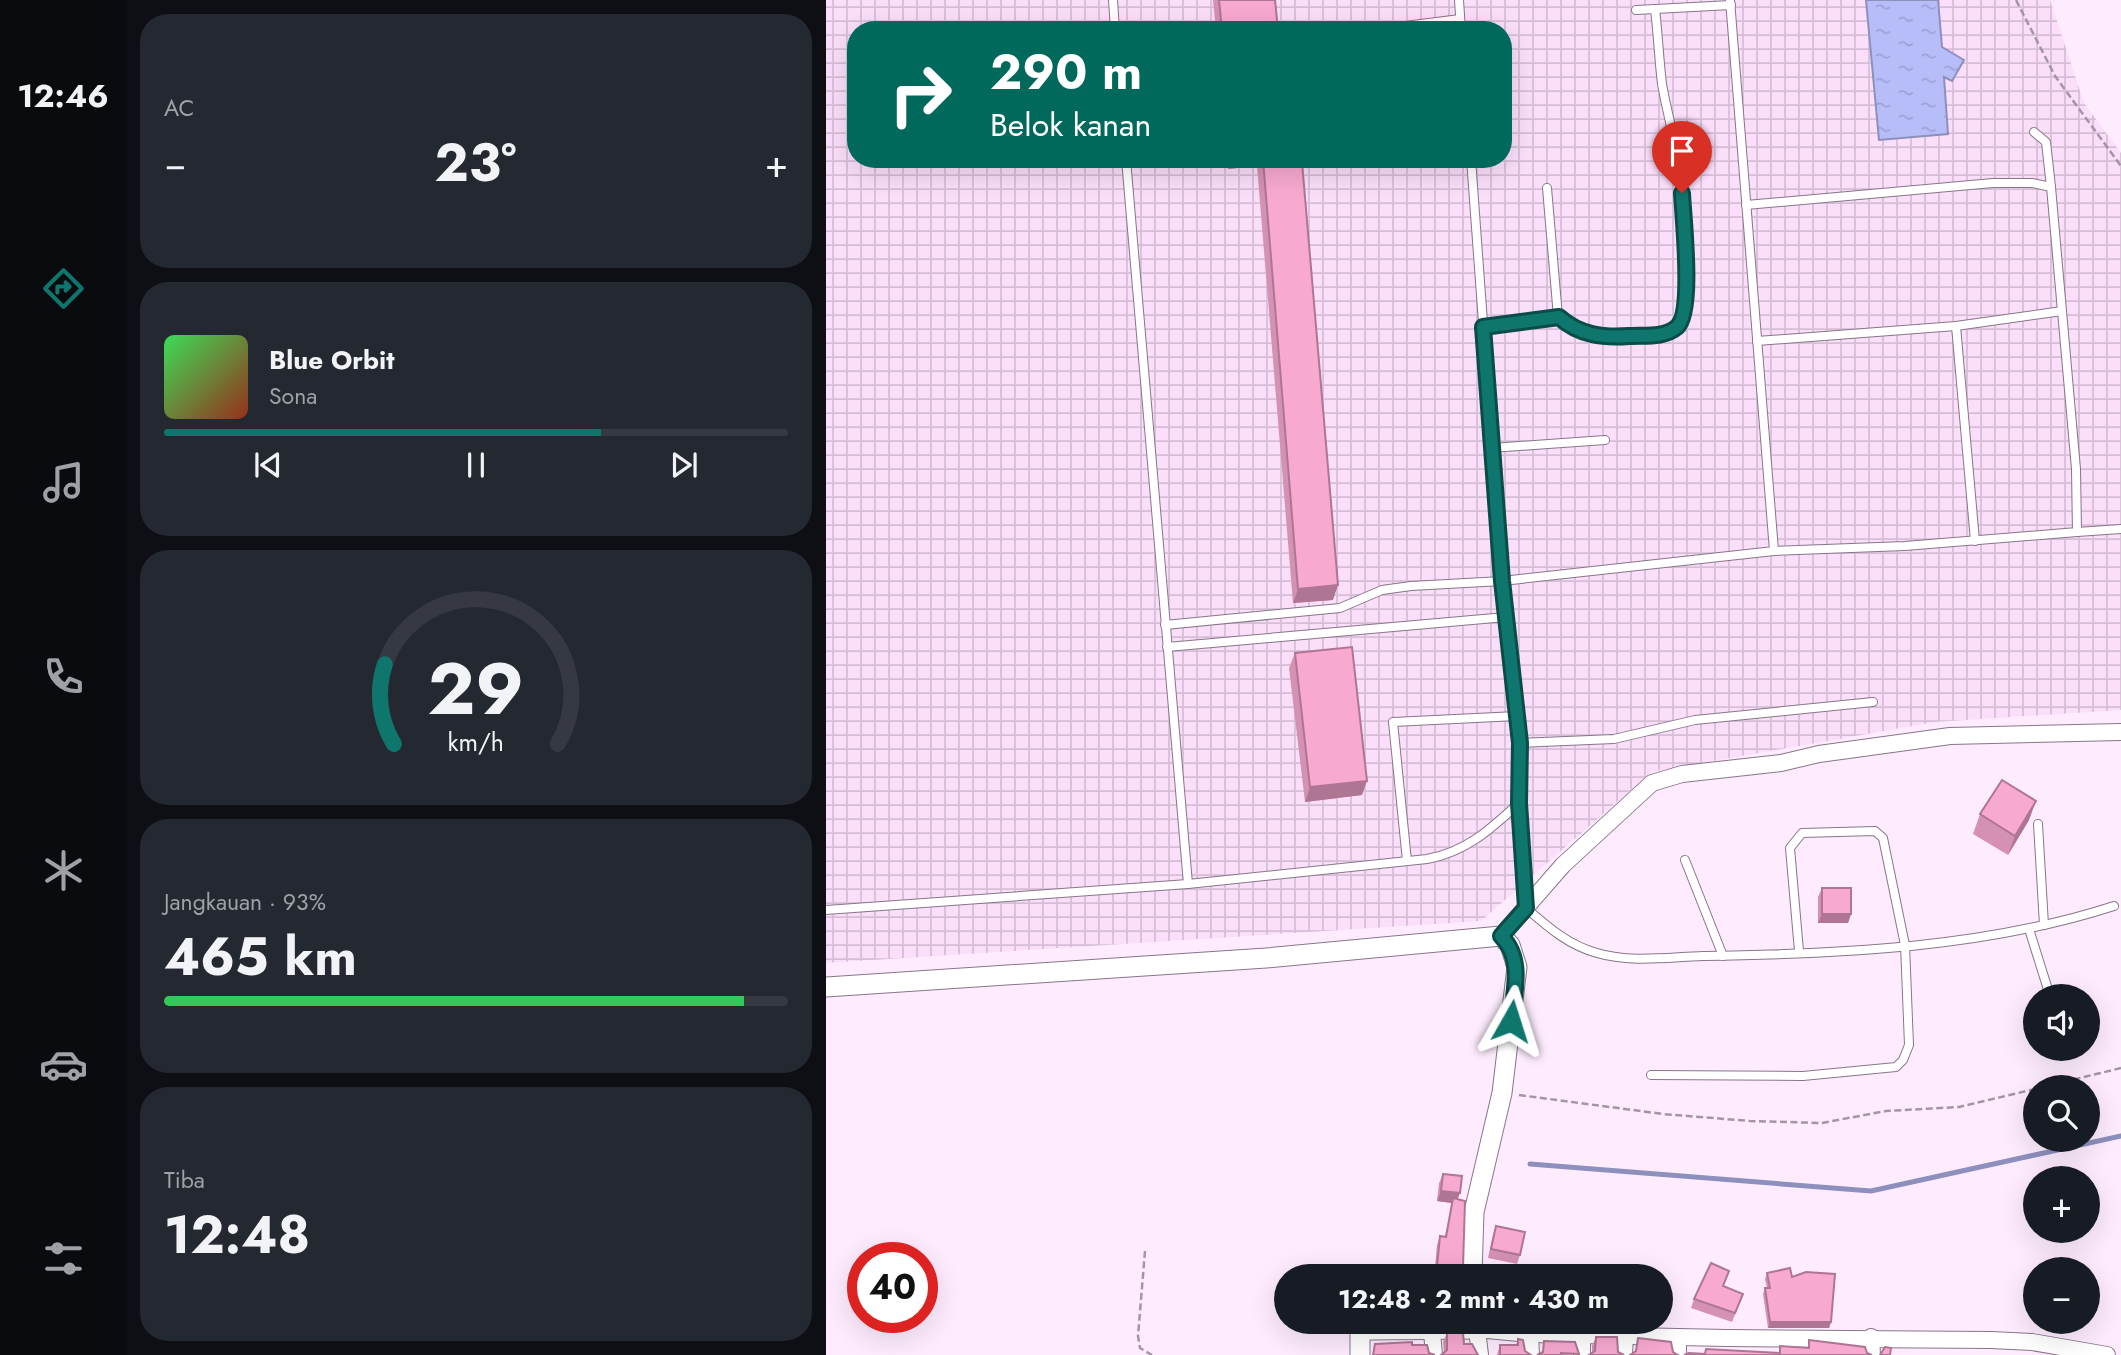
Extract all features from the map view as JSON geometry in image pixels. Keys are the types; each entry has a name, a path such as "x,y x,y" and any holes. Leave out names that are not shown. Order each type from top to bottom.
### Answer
{"street":[{"path":"826,987 1266,958 1501,936 1563,865 1652,783 1682,774 1781,763 1819,754 1950,736 2121,732"},
{"path":"1472,1264 1474,1212 1499,1102 1517,967 1510,945 1501,936"},
{"path":"1360,1355 1361,1334"},
{"path":"1432,1334 1434,1355"},
{"path":"1478,1334 1480,1355"},
{"path":"1530,1334 1531,1355"},
{"path":"1582,1334 1582,1355"},
{"path":"1604,1334 1774,1338 1818,1347 1871,1337 2032,1342 2107,1355"},
{"path":"1624,1355 1625,1335"},
{"path":"1678,1337 1678,1355"},
{"path":"1871,1337 1872,1355"},
{"path":"1727,1338 1727,1355"},
{"path":"1774,1338 1774,1355"}],"lane":[{"path":"1113,0 1114,21"},
{"path":"1444,21 1460,19 1459,0"},
{"path":"1636,10 1682,4 1730,3 1774,551"},
{"path":"1547,188 1559,317 1571,328 1587,334 1619,337 1664,334 1678,326 1684,314 1684,232 1680,173 1663,86 1655,9"},
{"path":"2034,132 2046,142 2051,187 2076,469 2077,532"},
{"path":"1127,168 1188,884"},
{"path":"1472,168 1502,581 1520,743 1519,803 1526,908 1564,940 1597,954 1622,957 1723,956 1905,946 2029,929 2114,906"},
{"path":"1746,205 1993,183 2032,183 2051,187"},
{"path":"1757,341 1956,326 2062,311"},
{"path":"1483,327 1559,317"},
{"path":"1956,326 1975,541"},
{"path":"1492,448 1605,440"},
{"path":"1165,625 1340,608 1382,590 1411,586 1502,581 1774,551 1975,541 2121,530"},
{"path":"1167,647 1506,617"},
{"path":"1520,743 1614,739 1695,720 1873,702"},
{"path":"1407,862 1392,722 1517,716"},
{"path":"826,911 1188,884 1407,862 1447,855 1462,849 1482,836 1519,803"},
{"path":"2038,824 2044,925"},
{"path":"1651,1075 1803,1076 1896,1067 1903,1060 1909,1045 1905,946 1882,838 1875,831 1802,833 1790,848 1798,951"},
{"path":"1685,860 1723,956"},
{"path":"2029,929 2046,984"}],"path":[{"path":"2016,0 2055,76 2121,166"},
{"path":"2092,1075 2121,1068"},
{"path":"1499,1102 1822,1123 1886,1111 1959,1107 2023,1092"},
{"path":"1145,1251 1138,1336 1140,1348 1152,1355"}],"shaded area":[{"path":"826,0 1866,0 1879,140 1944,76 1938,0 2050,0 2084,103 2121,153 2121,710 1935,722 1651,772 1481,921 826,963"}],"water":[{"path":"1866,0 1938,0 1942,47 1964,60 1952,81 1944,77 1948,134 1879,140"}],"building":[{"path":"1219,0 1275,0 1277,21 1221,21"},
{"path":"1264,168 1303,168 1338,585 1298,589"},
{"path":"1352,647 1367,781 1310,787 1295,653"},
{"path":"2002,780 2036,801 2015,836 1980,814"},
{"path":"1822,888 1851,888 1851,914 1822,914"},
{"path":"1443,1174 1462,1176 1460,1193 1441,1191"},
{"path":"1453,1198 1465,1201 1463,1264 1437,1264 1440,1236 1446,1237"},
{"path":"1496,1226 1525,1232 1520,1255 1491,1249"},
{"path":"1711,1263 1729,1271 1723,1286 1743,1294 1735,1313 1694,1299"},
{"path":"1790,1268 1792,1277 1806,1272 1835,1274 1831,1322 1770,1322 1765,1288 1770,1288 1767,1273"},
{"path":"1447,1334 1463,1334 1464,1344 1472,1344 1478,1355 1441,1355 1447,1350"},
{"path":"1596,1337 1617,1337 1618,1352 1624,1355 1589,1355 1595,1351"},
{"path":"1638,1338 1671,1342 1673,1352 1678,1355 1630,1355 1636,1351"},
{"path":"1518,1339 1523,1340 1525,1351 1531,1355 1500,1355 1500,1345 1518,1345"},
{"path":"1809,1340 1865,1347 1867,1353 1872,1355 1684,1355 1705,1354 1706,1349 1780,1353 1780,1346 1809,1348"},
{"path":"1544,1341 1575,1342 1579,1354 1537,1355 1543,1352"},
{"path":"1412,1342 1412,1345 1427,1345 1429,1353 1435,1355 1373,1355 1375,1344"},
{"path":"1885,1347 1891,1348 1890,1355 1880,1355"}],"waterway":[{"path":"1530,1164 1871,1191 2121,1136"}],"route":[{"path":"1511,1021 1517,967 1510,945 1501,936 1526,908 1519,803 1521,766 1502,581 1483,327 1559,317 1571,328 1587,334 1619,337 1664,334 1678,326 1684,314 1685,289 1682,193"}]}
